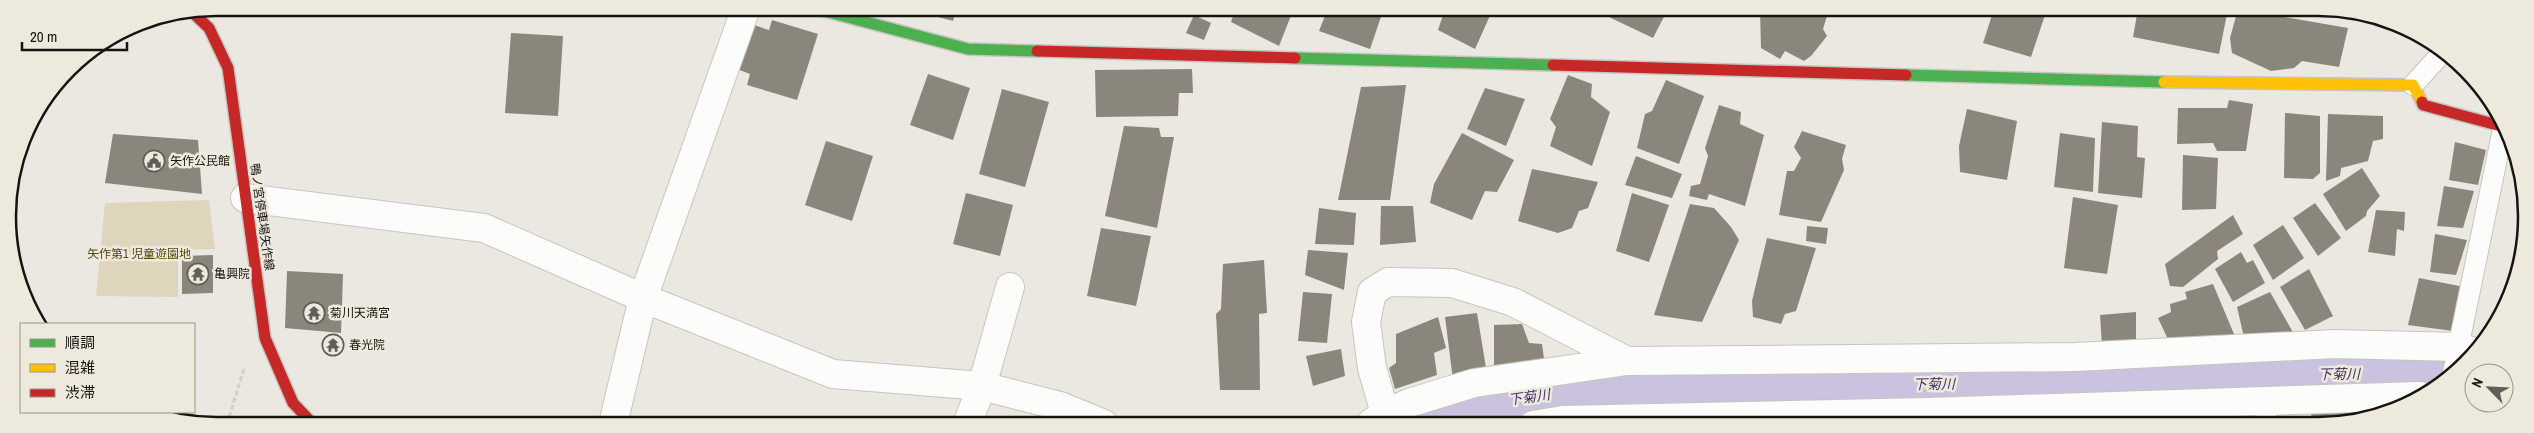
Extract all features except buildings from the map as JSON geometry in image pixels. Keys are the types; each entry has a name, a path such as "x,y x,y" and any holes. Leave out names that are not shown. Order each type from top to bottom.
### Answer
{"street":[{"path":"615,417 643,298 743,16"},
{"path":"843,16 968,49 2281,85 2413,84 2424,105 2495,124"},
{"name":"鴨ノ宮停車場矢作線","path":"198,17 209,28 228,68 265,338 293,403 306,417"},
{"path":"245,198 484,228 643,298 833,374 982,386 1060,406 1087,417"},
{"path":"1378,417 1366,322 1372,292 1388,282 1452,282 1513,302 1627,361"},
{"path":"970,417 982,386 1010,287"},
{"path":"1382,417 1412,402 1474,383 1627,361 2075,358 2335,344 2459,358"},
{"path":"1999,417 2266,413 2402,398"}],"lane":[{"path":"2413,84 2438,57"},
{"path":"2463,354 2502,137"}],"green space":[{"name":"矢作第1 児童遊園地","path":"209,200 215,249 178,250 178,297 96,296 105,203"}],"waterway":[{"name":"下菊川","path":"1444,417 1486,403 1549,393 2424,372 2440,375"}],"traffic: fast":[{"path":"843,16 968,49 1037,51"},
{"path":"1295,58 1553,65"},
{"path":"1906,75 2164,82"}],"traffic: slow":[{"path":"2164,82 2413,85 2422,102"}],"traffic: jam":[{"path":"198,17 209,28 228,68 265,338 293,403 306,417"},
{"path":"1037,51 1295,58"},
{"path":"1553,65 1906,75"},
{"path":"2422,102 2423,105 2495,124"}],"place":[{"name":"矢作公民館","path":"154,161"},
{"name":"亀興院","path":"198,274"},
{"name":"菊川天満宮","path":"314,313"},
{"name":"春光院","path":"333,345"}]}
